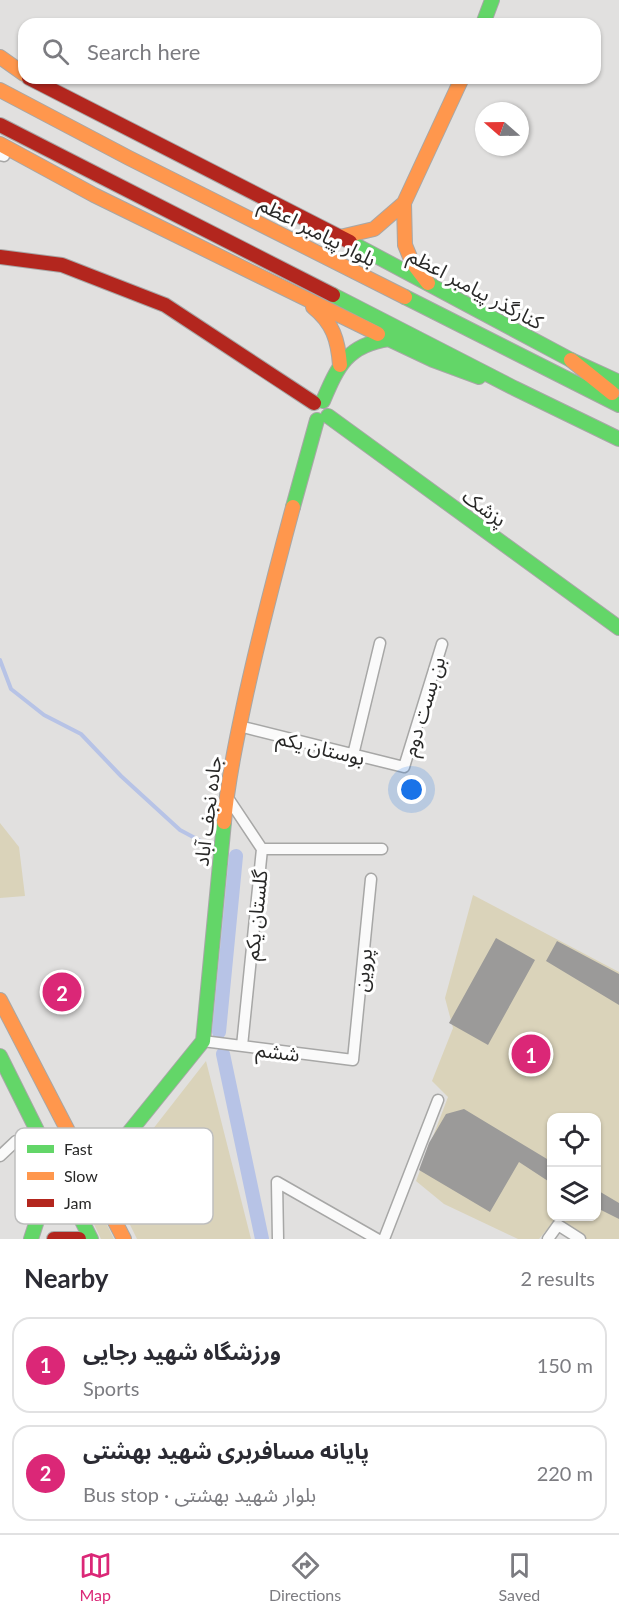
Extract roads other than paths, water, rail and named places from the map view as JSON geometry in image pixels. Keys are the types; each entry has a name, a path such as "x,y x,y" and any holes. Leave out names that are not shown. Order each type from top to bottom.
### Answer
{"main road":[{"path":"485,18 492,0"},
{"path":"0,57 18,70"},
{"path":"0,63 18,72"},
{"name":"کنارگذر پیامبر اعظم","path":"41,84 340,237 571,360 619,382"},
{"path":"340,237 374,229 404,203 459,84"},
{"name":"بلوار پیامبر اعظم","path":"0,90 129,158 619,405"},
{"path":"0,125 513,388 619,439"},
{"path":"1,152 43,169 441,364 513,388"},
{"path":"404,203 405,245 412,262 429,285"},
{"path":"0,256 62,265 165,305 319,402"},
{"path":"290,292 328,320 334,330 340,365"},
{"path":"323,418 311,414 311,408 319,402 340,365 362,347 379,340 389,339"},
{"path":"571,360 619,398"},
{"name":"پزشک","path":"323,418 359,440 619,628"},
{"name":"جاده نجف آباد","path":"203,1041 226,795 239,726 263,617 323,418"},
{"path":"0,1000 67,1128"},
{"path":"133,1128 203,1041"},
{"path":"0,1056 36,1128"},
{"path":"31,1239 36,1224"},
{"path":"84,1224 91,1239"},
{"path":"116,1224 124,1239"},
{"path":"54,1239 79,1239"}],"street":[{"path":"353,755 380,643"},
{"name":"بن بست دوم","path":"404,767 442,644"},
{"name":"بوستان یکم","path":"239,726 404,767"},
{"name":"گلستان یکم","path":"226,795 262,849 242,1046"},
{"path":"262,849 382,849"},
{"name":"پروین","path":"352,1060 372,879"},
{"name":"ششم","path":"203,1041 352,1060"},
{"path":"384,1239 438,1100"},
{"path":"0,1155 15,1142"},
{"path":"288,1239 277,1235 277,1182 377,1239"},
{"path":"548,1239 558,1225 579,1239"}],"waterway":[{"path":"0,660 11,689 44,715 81,734 121,776 180,830 210,846"},
{"path":"232,855 236,856"},
{"path":"219,1032 236,856"},
{"path":"223,1054 262,1239"}],"place":[{"name":"پایانه مسافربری شهید بهشتی","path":"62,992"},
{"name":"ورزشگاه شهید رجایی","path":"531,1054"}]}
